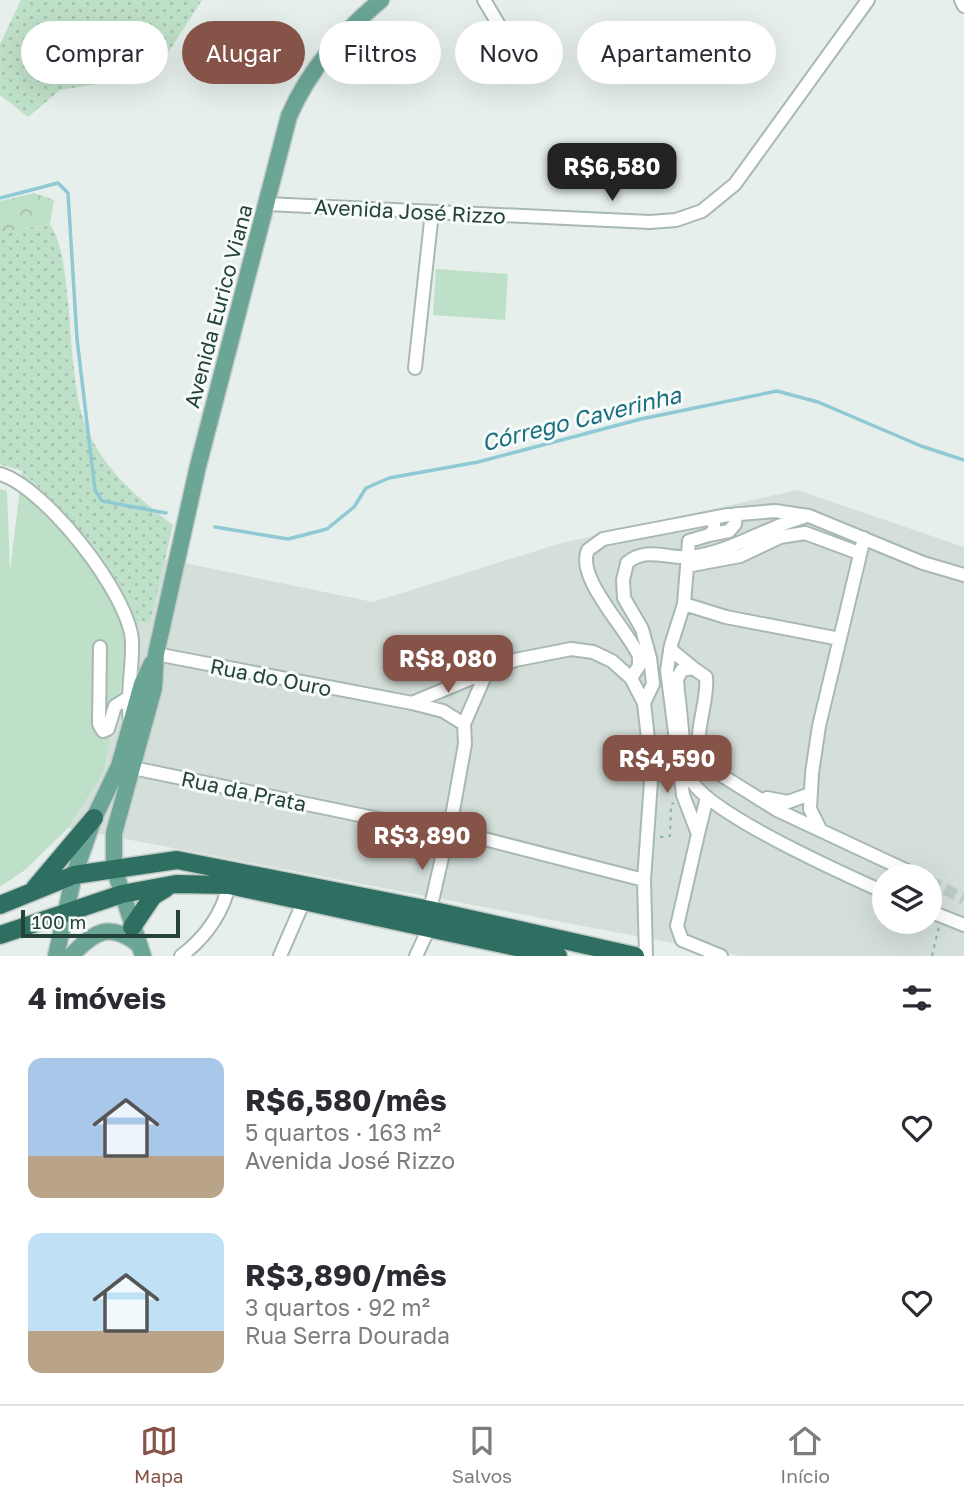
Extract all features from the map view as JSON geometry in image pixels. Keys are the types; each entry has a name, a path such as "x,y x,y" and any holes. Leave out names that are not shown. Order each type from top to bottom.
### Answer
{"highway":[{"path":"32,892 94,818"},
{"path":"0,905 74,875 177,860 307,894 635,956"},
{"path":"0,935 122,894 171,885 229,885 307,894"},
{"path":"138,942 153,896 171,885"},
{"path":"430,919 558,956"}],"main road":[{"name":"Avenida Eurico Viana","path":"138,942 114,868 114,833 154,688 156,654 198,466 289,116 303,83 344,31 381,0"},
{"name":"Avenida Eurico Viana","path":"56,956 74,875 94,818 119,766 142,684 156,654"},
{"path":"71,956 86,941 112,930 124,933 138,942"}],"street":[{"path":"484,0 497,21"},
{"name":"Avenida José Rizzo","path":"267,205 650,222 676,220 702,211 735,184 868,0"},
{"path":"961,0 964,6"},
{"path":"415,368 432,212"},
{"path":"0,474 29,491 90,553 113,588 127,616 132,641 127,699 131,725"},
{"path":"631,678 639,666 639,656 596,590 585,566 588,550 603,539 736,514 775,511 809,516 923,563 964,575"},
{"path":"736,514 735,524 729,531 689,541 684,604 670,649 667,670 686,781 772,837 872,886"},
{"path":"687,561 730,549 809,516"},
{"path":"709,535 714,530 714,519"},
{"path":"644,703 653,684 650,658 642,629 624,598 623,580 627,564 643,554 687,561 734,557 780,537 805,533 859,553"},
{"path":"819,827 810,809 810,794 819,726 864,538"},
{"path":"684,604 726,617 840,639"},
{"path":"100,647 99,724 103,731 108,729 115,706 127,699"},
{"path":"412,703 463,684 514,660 571,649 593,652 612,661 631,678 644,703 650,782 644,880 646,956"},
{"path":"670,649 706,677 698,736 700,757 718,775 753,793 777,810 819,827 894,864"},
{"name":"Rua do Ouro","path":"156,654 412,703 443,711 464,724"},
{"path":"693,668 682,670 677,679 686,781 684,800 698,834"},
{"path":"454,827 465,744 464,724 487,671"},
{"name":"Rua da Prata","path":"133,768 442,836"},
{"path":"753,793 789,802 810,794"},
{"path":"707,797 677,926 682,940 721,956"},
{"path":"415,956 430,919 442,822 644,880"},
{"path":"181,956 197,944 212,926 225,904 229,885"},
{"path":"280,956 307,894"},
{"path":"942,917 964,925"}],"path":[{"path":"664,838 670,835 671,804 684,800"},
{"path":"932,956 934,934"}],"shaded area":[{"path":"797,490 964,547 964,956 741,956 68,828 104,772 131,633 141,621 150,622 165,559 373,602 558,544"}],"green space":[{"path":"21,0 202,0 188,21 182,21 182,31 168,53 168,21 21,21 21,84 97,84 60,90 28,117 0,95 0,44"},
{"path":"34,193 54,200 50,224 0,233 0,201"},
{"path":"50,224 63,262 74,373 86,426 108,465 138,497 173,525 150,623 141,621 102,556 62,510 22,471 0,464 0,233"},
{"path":"436,269 508,274 505,320 433,315"},
{"path":"22,471 102,556 141,621 131,634 104,772 68,828 25,870 0,887 0,489 7,491 10,571"}],"waterway":[{"name":"Córrego Caverinha","path":"0,198 58,183 68,193 77,339 95,490 102,501 166,513"},
{"name":"Córrego Caverinha","path":"215,527 288,539 327,529 354,507 366,488 389,478 478,462 641,419 777,391 818,402 921,446 964,460"}],"tunnel":[{"path":"942,888 964,899"}]}
